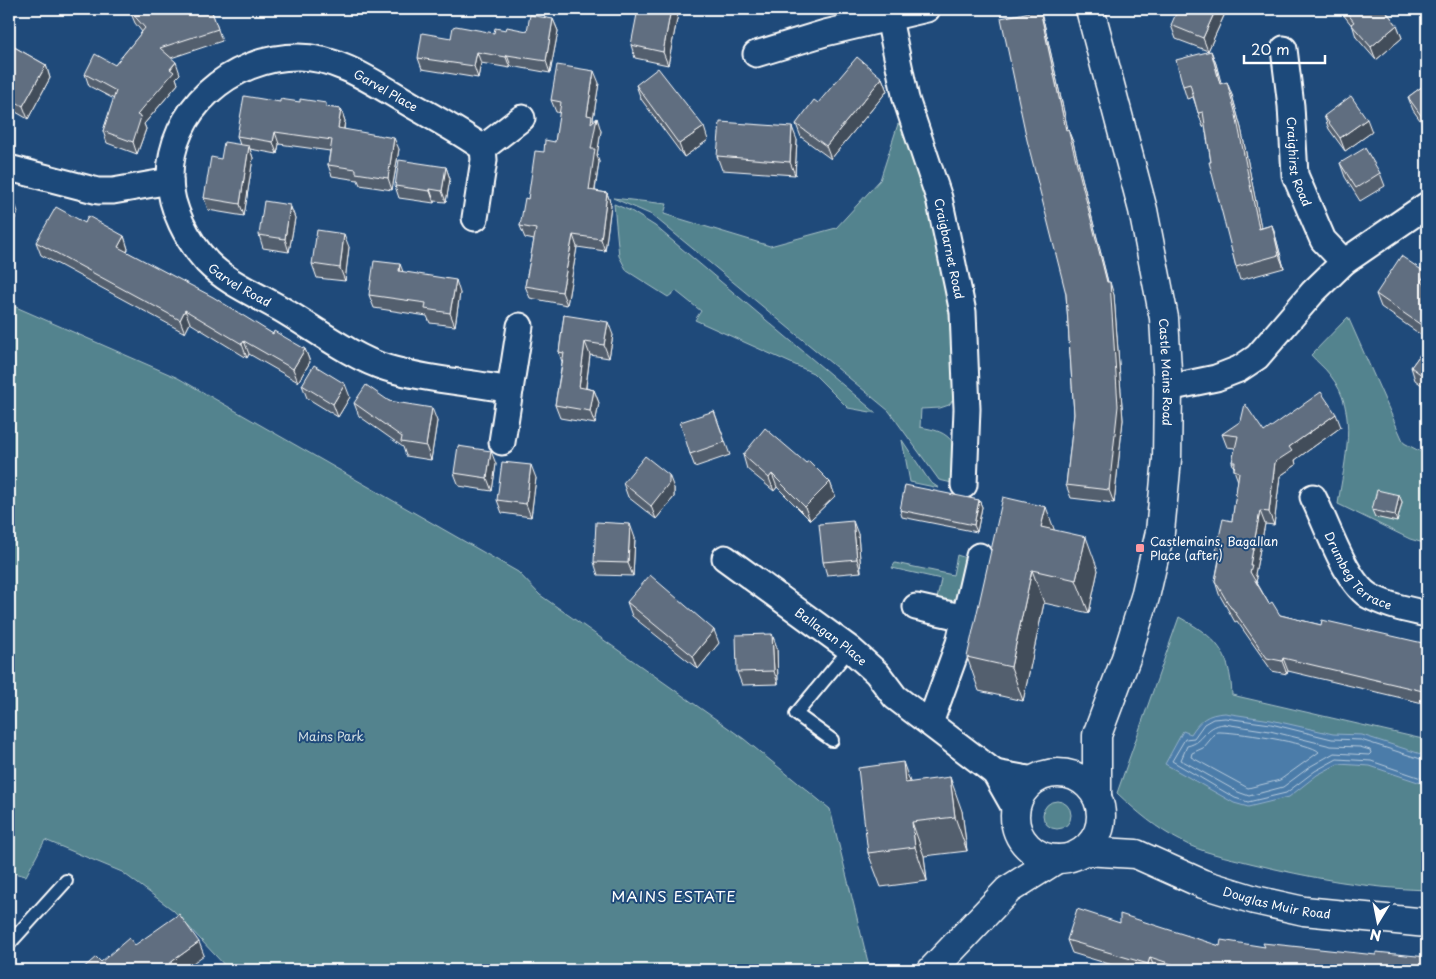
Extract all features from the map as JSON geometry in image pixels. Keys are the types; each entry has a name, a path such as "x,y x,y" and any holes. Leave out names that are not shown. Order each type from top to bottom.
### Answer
{"street":[{"path":"756,54 888,13 927,9"},
{"name":"Castle Mains Road","path":"1090,9 1143,210 1164,318 1168,388 1167,459 1160,532 1145,597 1132,641 1097,734 1099,804"},
{"name":"Craigbarnet Road","path":"888,13 906,99 939,198 963,312 967,409 964,485"},
{"name":"Craighirst Road","path":"1284,49 1291,106 1294,175 1324,240 1344,262"},
{"name":"Garvel Place","path":"170,180 172,156 182,129 195,105 213,86 234,73 271,59 299,57 326,61 352,70 483,148"},
{"path":"474,218 484,160 483,148 522,118"},
{"path":"9,168 98,191 113,191 170,180"},
{"name":"Garvel Road","path":"170,180 176,209 192,241 208,263 231,279 377,365 404,372 510,390"},
{"path":"1168,388 1216,378 1239,370 1257,357 1313,292 1344,262 1425,211"},
{"path":"502,442 520,326"},
{"name":"Drumbeg Terrace","path":"1313,497 1327,523 1343,564 1356,584 1370,596 1391,606 1427,614"},
{"path":"930,723 959,643 980,556"},
{"name":"Ballagan Place","path":"726,558 850,649 877,673 895,697 995,773 1016,810"},
{"path":"916,607 965,618"},
{"name":"Castle Mains Road","path":"1045,776 1097,734"},
{"name":"Ballagan Place","path":"995,773 1045,776"},
{"path":"1068,774 1080,779 1089,786 1099,804 1097,834 1084,850 1071,857 1056,859 1042,856 1030,848 1021,837 1016,824 1016,810 1019,798 1045,776 1068,774"},
{"name":"Douglas Muir Road","path":"1099,804 1136,854"},
{"path":"1008,890 1021,837"},
{"name":"Douglas Muir Road","path":"1084,850 1136,854 1203,884 1255,900 1304,910 1427,923"},
{"path":"932,970 1008,890 1056,859"}],"lane":[{"path":"832,740 796,714 850,649"},
{"path":"9,944 66,881"}],"green space":[{"path":"898,124 907,127 930,209 956,333 956,396 949,405 940,408 921,409 920,427 943,434 954,444 952,483 939,480 889,411 652,215 613,198 667,204 664,214 770,246 836,228 880,180"},
{"path":"614,204 631,211 655,226 876,413 848,408 813,373 695,320 701,311 676,291 668,297 627,271 619,256"},
{"name":"Mains Park","path":"9,304 178,378 518,572 540,595 744,739 830,809 870,970 229,970 173,910 122,872 45,840 26,876 9,872"},
{"path":"1348,317 1404,443 1427,455 1427,544 1410,539 1338,504 1348,438 1345,405 1339,389 1330,375 1311,355"},
{"path":"902,440 930,482 939,488 910,482"},
{"path":"957,555 966,558 959,595 946,601 937,599 941,579 892,568 895,563 953,575"},
{"path":"1179,617 1203,632 1219,647 1228,667 1232,695 1427,740 1427,890 1382,887 1316,878 1206,852 1155,826 1117,793"},
{"path":"1057,801 1067,805 1071,815 1067,825 1057,829 1047,825 1043,815 1047,805"}],"water":[{"path":"1225,713 1271,720 1333,734 1362,735 1427,756 1427,785 1370,766 1338,764 1317,775 1289,797 1248,807 1234,803 1165,764 1183,731 1191,734 1209,716"}],"building":[{"path":"133,9 211,9 218,29 160,48 176,62 170,69 174,72 137,115 141,117 133,142 103,131 116,91 85,74 95,54 115,65 145,28 130,11"},
{"path":"638,9 671,9 663,52 631,45"},
{"path":"1178,9 1216,9 1203,38 1171,25"},
{"path":"1344,9 1384,9 1397,25 1371,47 1351,24 1354,22"},
{"path":"1040,10 1066,130 1068,129 1107,282 1110,282 1118,406 1109,490 1066,485 1074,414 1066,294 1027,140 1001,18"},
{"path":"530,15 553,19 546,61 477,52 474,66 418,58 422,33 451,38 453,27 456,26 494,33 495,28 506,30 507,27 527,31"},
{"path":"9,44 46,65 23,106 9,98"},
{"path":"1211,51 1220,84 1227,82 1236,115 1259,229 1272,225 1279,255 1236,267 1209,162 1211,162 1203,112 1198,113 1190,84 1183,86 1176,60"},
{"path":"857,57 882,78 826,146 796,124 814,100 818,103"},
{"path":"557,65 594,71 587,115 592,116 591,123 597,118 591,149 595,149 589,190 607,193 601,239 573,235 562,292 525,286 536,229 520,226 525,198 528,199 535,151 544,152 545,140 555,142 561,102 551,100"},
{"path":"658,68 704,127 679,144 636,85"},
{"path":"1427,83 1427,124 1408,97"},
{"path":"244,96 280,102 280,99 300,102 300,99 326,103 326,107 341,109 338,128 394,138 388,178 356,173 356,169 328,165 332,140 275,132 273,142 237,136"},
{"path":"1351,96 1367,119 1340,138 1324,116"},
{"path":"720,122 792,127 790,162 717,156"},
{"path":"224,142 249,146 240,204 204,198 211,157 221,159"},
{"path":"1365,148 1380,173 1356,188 1340,163"},
{"path":"399,160 446,167 442,191 395,186"},
{"path":"9,196 13,198 9,208"},
{"path":"264,201 290,205 285,239 259,235"},
{"path":"56,207 85,223 88,216 124,236 118,247 213,297 273,334 274,331 305,349 293,369 244,341 242,344 185,310 180,320 36,242"},
{"path":"317,230 344,234 340,268 312,264"},
{"path":"1401,256 1426,273 1421,281 1427,286 1427,329 1376,294"},
{"path":"374,261 400,264 399,271 456,280 450,313 425,309 426,303 369,295"},
{"path":"564,315 608,322 604,345 585,342 579,387 594,390 590,411 555,405 564,353 559,352"},
{"path":"1427,345 1427,379 1411,367"},
{"path":"314,365 345,384 333,404 302,385"},
{"path":"366,385 389,401 432,408 426,446 401,442 402,437 354,403"},
{"path":"1321,392 1336,414 1289,447 1292,451 1275,462 1269,512 1260,511 1250,572 1269,604 1272,602 1280,615 1321,625 1322,620 1427,644 1427,692 1283,658 1282,661 1267,658 1231,608 1215,581 1221,552 1216,551 1223,519 1232,521 1239,472 1234,470 1235,462 1232,462 1238,436 1222,434 1241,421 1245,404 1264,432"},
{"path":"714,411 725,442 690,454 680,422"},
{"path":"765,428 806,463 809,461 830,482 805,507 772,474 769,478 743,455"},
{"path":"458,446 491,451 487,478 454,473"},
{"path":"645,456 669,475 669,483 651,506 623,483"},
{"path":"502,462 531,465 526,504 497,500"},
{"path":"905,485 979,500 974,525 900,510"},
{"path":"1377,490 1399,495 1395,515 1372,510"},
{"path":"1003,497 1046,507 1041,527 1086,537 1076,580 1032,570 1011,667 967,657"},
{"path":"853,521 857,559 823,562 819,524"},
{"path":"596,522 630,524 628,563 594,562"},
{"path":"650,575 714,630 693,656 627,602"},
{"path":"772,634 774,671 737,672 736,635"},
{"path":"903,762 905,783 950,777 955,817 912,822 915,847 868,853 858,768"},
{"path":"1077,909 1120,923 1120,914 1220,946 1221,940 1265,947 1263,943 1376,955 1376,952 1427,957 1427,970 1223,970 1195,966 1193,970 1190,970 1150,957 1148,964 1067,940"},
{"path":"179,914 199,942 162,970 81,970 96,957 101,962 129,938 135,945"}],"place":[{"name":"Castlemains, Bagallan Place (after)","path":"1140,548"}],"district":[{"name":"MAINS ESTATE","path":"674,895"}]}
